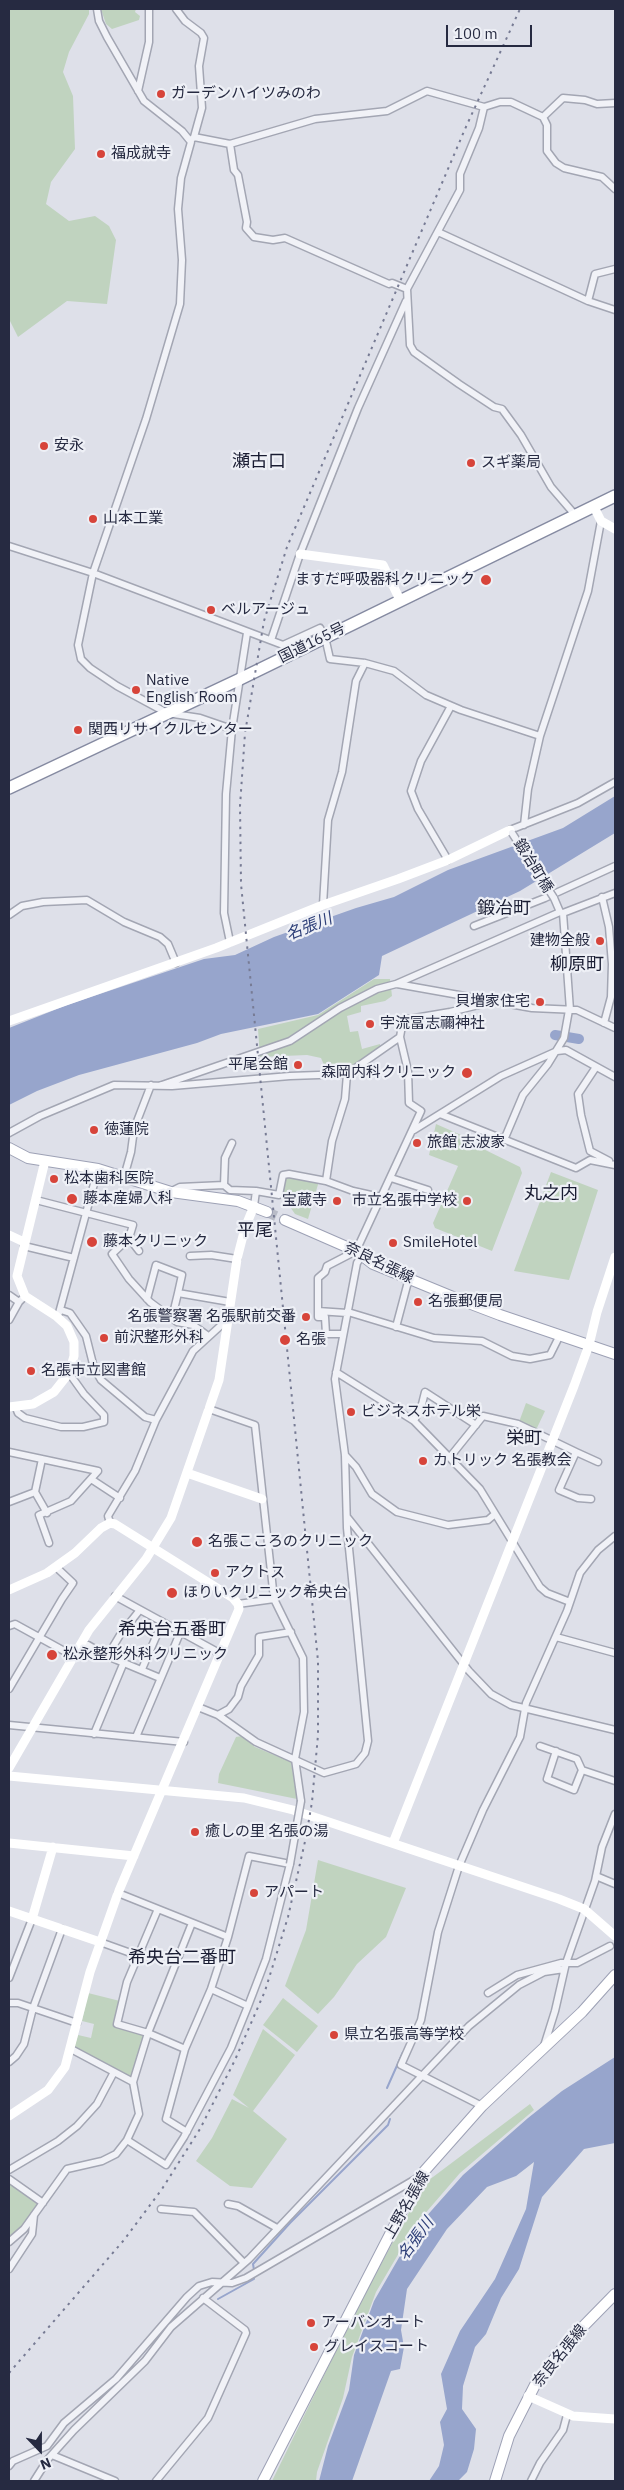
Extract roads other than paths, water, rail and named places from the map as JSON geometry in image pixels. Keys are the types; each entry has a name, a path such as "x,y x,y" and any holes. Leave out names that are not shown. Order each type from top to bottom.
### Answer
{"highway":[{"name":"国道165号","path":"9,788 238,680 576,516 614,494"}],"main road":[{"path":"9,1148 28,1158 98,1170 171,1192 221,1197 254,1206 267,1212"},
{"name":"奈良名張線","path":"285,1220 409,1278 500,1315 615,1354"},
{"name":"上野名張線","path":"263,2481 420,2176 482,2106 582,2012 615,1975"},
{"name":"奈良名張線","path":"495,2481 509,2436 528,2396 564,2346 615,2294"}],"street":[{"path":"97,9 99,21 107,37 144,101 192,138 230,144 315,119 387,111 426,91 484,107 500,102 511,102 543,117 547,125 547,151 556,163 564,168 602,177 615,189"},
{"path":"138,91 149,42 149,9"},
{"path":"176,9 185,21 201,33 204,38 200,66 202,108 181,178 178,209 182,260 180,304 146,419 93,573 78,645 81,659 90,668 117,686 167,713 200,718 232,729"},
{"path":"543,117 563,98 585,100 597,104 615,103"},
{"path":"484,107 479,128 460,174 460,190 407,289 410,345 414,352 459,384 502,410 521,435 551,487 576,516"},
{"path":"230,144 234,170 238,175 247,222 246,228 254,237 274,240 285,238 389,284 392,283 407,289"},
{"path":"438,232 588,301 615,310"},
{"path":"588,301 595,274 615,268"},
{"path":"271,640 300,554 358,408 407,300"},
{"path":"594,507 601,521 615,529"},
{"path":"524,824 540,736 588,592 601,521"},
{"path":"9,546 93,573 247,633 283,645 320,628 325,637 330,659 365,663 394,671 426,695 451,706 540,736"},
{"path":"300,554 383,565 400,600"},
{"path":"230,942 224,913 224,842 232,729 238,680 247,633"},
{"path":"323,906 328,820 342,772 356,681 365,663"},
{"path":"448,860 418,809 411,791 421,761 451,706"},
{"path":"9,1021 69,998 176,963 448,860 524,824 578,803 615,782"},
{"name":"鍛冶町橋","path":"511,831 562,912 569,1010 565,1036 557,1051"},
{"path":"474,926 545,898 615,866"},
{"path":"159,1086 290,1041 360,997 377,989 396,984 562,912 615,893"},
{"path":"602,897 609,927 614,964 611,997 604,1023"},
{"path":"9,915 22,906 43,902 88,900 124,922 160,937 168,944 176,963"},
{"path":"396,984 536,1009 577,1010 615,1028"},
{"path":"198,1707 218,1715 256,1742 324,1773 356,1764 360,1761 366,1749 368,1741 348,1518 345,1455 337,1396 336,1372 342,1334 348,1313 358,1254 380,1197 414,1130 421,1109 409,1103 408,1071 400,1037 403,1020 450,1012 491,1002"},
{"path":"9,1133 40,1116 114,1085 159,1086 290,1076 347,1074 400,1037"},
{"path":"414,1130 501,1076 557,1051 566,1050 594,1063 596,1067 615,1077"},
{"path":"504,1140 523,1095 557,1051"},
{"path":"596,1067 578,1094 581,1115 590,1150 615,1164"},
{"path":"326,1180 332,1142 345,1099 347,1074"},
{"path":"124,1177 131,1152 134,1129 151,1085"},
{"path":"440,1114 576,1168 590,1160 615,1164"},
{"path":"224,1185 225,1158 232,1143"},
{"path":"9,1320 22,1299 17,1276 45,1162"},
{"path":"11,1408 33,1404 49,1396 69,1372 74,1356 74,1342 59,1313 98,1170"},
{"path":"171,1192 180,1188 224,1185 230,1190 256,1191 279,1195 283,1175 289,1174 326,1180 353,1191 380,1197"},
{"path":"390,1178 428,1190"},
{"path":"9,1768 89,1630 154,1548 171,1518 219,1380 237,1259 244,1228 254,1206 256,1191"},
{"path":"36,1200 133,1225 134,1229 129,1238 112,1254 129,1279 147,1299 178,1322 193,1325 208,1336"},
{"path":"9,1235 24,1244 74,1258"},
{"path":"129,1238 139,1251"},
{"path":"342,1334 326,1334 325,1317 318,1317 318,1278 325,1272 327,1266 358,1254"},
{"path":"190,1256 211,1255 237,1259"},
{"path":"393,1843 589,1345 597,1312 615,1257"},
{"path":"147,1299 156,1265 182,1275 172,1318"},
{"path":"396,1327 409,1278"},
{"path":"178,1293 230,1302"},
{"path":"9,1295 59,1313 70,1313 86,1336 94,1368 101,1380 145,1417 156,1420"},
{"path":"318,1312 348,1313 434,1338 482,1341 512,1356 530,1359 550,1355 560,1335"},
{"path":"110,1523 108,1516 135,1470 156,1420 193,1351 228,1318"},
{"path":"11,1408 24,1418 61,1427 76,1428 104,1422 104,1415 84,1394 69,1372"},
{"path":"336,1372 414,1421 480,1489 543,1591 570,1602"},
{"path":"414,1421 425,1392 476,1425"},
{"path":"127,2140 166,2165 187,2132 231,2048 266,1959 290,1864 300,1801 295,1759 304,1712 303,1658 292,1632 274,1599 255,1425 210,1410"},
{"path":"450,1457 483,1416 518,1424 598,1462"},
{"path":"9,1452 98,1471 71,1501 39,1516 49,1543"},
{"path":"576,1452 557,1493 591,1499"},
{"path":"345,1455 356,1467 372,1494 397,1512 448,1525 488,1520 495,1514"},
{"path":"42,1460 35,1492 47,1512"},
{"path":"187,1473 262,1499"},
{"path":"91,1479 120,1498"},
{"path":"9,1502 35,1492"},
{"path":"348,1518 464,1664 491,1694 506,1703 615,1730"},
{"path":"9,1590 33,1580 56,1567 75,1553 101,1528 110,1523 115,1524 154,1548 233,1598 238,1604 238,1613 118,1893 88,1979 71,2049 62,2073 48,2090 9,2116"},
{"path":"482,2106 402,2065 421,2020 438,1932 459,1866 483,1810 520,1738 523,1707 556,1637 584,1566 615,1536"},
{"path":"9,1689 73,1583 56,1567"},
{"path":"115,1596 139,1611 220,1654"},
{"path":"238,1604 274,1599"},
{"path":"108,1655 120,1635 139,1611"},
{"path":"142,1669 162,1623"},
{"path":"9,1626 15,1624 75,1657"},
{"path":"218,1715 229,1710 238,1697 241,1686 259,1655 259,1637 292,1632"},
{"path":"136,1737 180,1633"},
{"path":"556,1637 615,1653"},
{"path":"88,1645 160,1678"},
{"path":"94,1734 124,1662"},
{"path":"9,1725 184,1742"},
{"path":"540,1746 577,1758 582,1770 574,1790 547,1779 556,1752"},
{"path":"582,1770 615,1781"},
{"path":"9,1776 244,1798 293,1810 584,1909 615,1936"},
{"path":"543,2050 555,2011 565,1966 596,1876 602,1847 615,1814"},
{"path":"9,1843 134,1856"},
{"path":"9,1978 32,1919 53,1847"},
{"path":"187,2132 166,2119 184,2049 212,1989 228,1938 249,1856 290,1864"},
{"path":"596,1876 615,1884"},
{"path":"118,1893 228,1938"},
{"path":"158,1908 127,1982 117,2024 148,2033 184,2049"},
{"path":"9,1911 139,1956"},
{"path":"9,2242 24,2229 67,2169 102,2161 116,2154 127,2140 139,2114 133,2082 148,2033 192,1923"},
{"path":"9,2062 19,2053 24,2044 33,2008 62,1929"},
{"path":"34,2481 52,2455 74,2430 145,2360 171,2326 244,2263 469,2026 514,1988 544,1972 581,1962 610,1946"},
{"path":"488,1994 518,1975 565,1966"},
{"path":"212,1989 248,2006"},
{"path":"9,2003 18,2003 77,2023"},
{"path":"71,2049 133,2082"},
{"path":"9,2170 58,2141 77,2126 97,2104 114,2072"},
{"path":"10,2461 47,2446 64,2423 116,2379 193,2291 212,2282 238,2282 420,2176"},
{"path":"9,2179 43,2203"},
{"path":"228,2204 238,2206 277,2228"},
{"path":"161,2209 194,2212 244,2263"},
{"path":"9,2269 32,2234 34,2215"},
{"path":"156,2481 208,2418 246,2333 245,2330 203,2298"},
{"path":"528,2396 567,2415 615,2419"},
{"path":"531,2481 540,2463 562,2430 567,2415"},
{"path":"52,2455 115,2481"}],"water":[{"name":"名張川","path":"615,796 615,833 520,891 382,956 379,975 318,1014 221,1034 197,1043 79,1075 37,1091 9,1105 9,1028 67,1005 204,959 235,955 274,937 356,908 394,897 448,870 563,828"},
{"name":"名張川","path":"615,2057 615,2143 584,2149 542,2197 519,2269 501,2298 486,2334 475,2347 463,2386 462,2409 476,2429 474,2449 467,2472 458,2481 429,2481 439,2466 444,2445 440,2422 447,2409 441,2374 460,2331 495,2279 526,2209 534,2162 516,2176 487,2187 447,2229 407,2289 401,2330 404,2347 400,2369 391,2371 352,2481 319,2481 328,2446 349,2390 354,2355 374,2301 416,2228 463,2175 528,2118 562,2091"}],"waterway":[{"path":"555,1035 579,1039"},
{"path":"387,2088 403,2052"},
{"path":"254,2270 253,2264 290,2223 388,2125 390,2119"},
{"path":"218,2299 254,2279 254,2275"}],"tunnel":[{"path":"267,1212 285,1220"}],"railway":[{"path":"9,2373 124,2240 162,2189 200,2129 235,2060 265,1991 288,1917 306,1837 312,1802 318,1735 318,1661 241,884 240,806 245,733 264,621 287,547 465,129 520,9"}],"place":[{"name":"ガーデンハイツみのわ","path":"161,94"},
{"name":"福成就寺","path":"101,154"},
{"name":"安永","path":"44,446"},
{"name":"スギ薬局","path":"471,463"},
{"name":"山本工業","path":"93,519"},
{"name":"ますだ呼吸器科クリニック","path":"486,580"},
{"name":"ベルアージュ","path":"211,610"},
{"name":"Native English Room","path":"136,690"},
{"name":"関西リサイクルセンター","path":"78,730"},
{"name":"建物全般","path":"600,941"},
{"name":"貝増家住宅","path":"540,1002"},
{"name":"宇流冨志禰神社","path":"370,1024"},
{"name":"平尾会館","path":"298,1065"},
{"name":"森岡内科クリニック","path":"467,1073"},
{"name":"徳蓮院","path":"94,1130"},
{"name":"旅館 志波家","path":"417,1143"},
{"name":"松本歯科医院","path":"54,1179"},
{"name":"藤本産婦人科","path":"72,1199"},
{"name":"宝蔵寺","path":"337,1201"},
{"name":"市立名張中学校","path":"467,1201"},
{"name":"藤本クリニック","path":"92,1242"},
{"name":"SmileHotel","path":"393,1243"},
{"name":"名張郵便局","path":"418,1302"},
{"name":"名張警察署 名張駅前交番","path":"306,1317"},
{"name":"前沢整形外科","path":"104,1338"},
{"name":"名張","path":"285,1340"},
{"name":"名張市立図書館","path":"31,1371"},
{"name":"ビジネスホテル栄","path":"351,1412"},
{"name":"カトリック 名張教会","path":"423,1461"},
{"name":"名張こころのクリニック","path":"197,1542"},
{"name":"アクトス","path":"215,1573"},
{"name":"ほりいクリニック希央台","path":"172,1593"},
{"name":"松永整形外科クリニック","path":"52,1655"},
{"name":"癒しの里 名張の湯","path":"195,1832"},
{"name":"アパート","path":"254,1893"},
{"name":"県立名張高等学校","path":"334,2035"},
{"name":"アーバンオート","path":"311,2323"},
{"name":"グレイスコート","path":"314,2347"}],"district":[{"name":"瀬古口","path":"259,462"},
{"name":"鍛冶町","path":"504,909"},
{"name":"柳原町","path":"577,965"},
{"name":"丸之内","path":"551,1194"},
{"name":"平尾","path":"255,1231"},
{"name":"栄町","path":"524,1439"},
{"name":"希央台五番町","path":"172,1630"},
{"name":"希央台二番町","path":"182,1958"}]}
